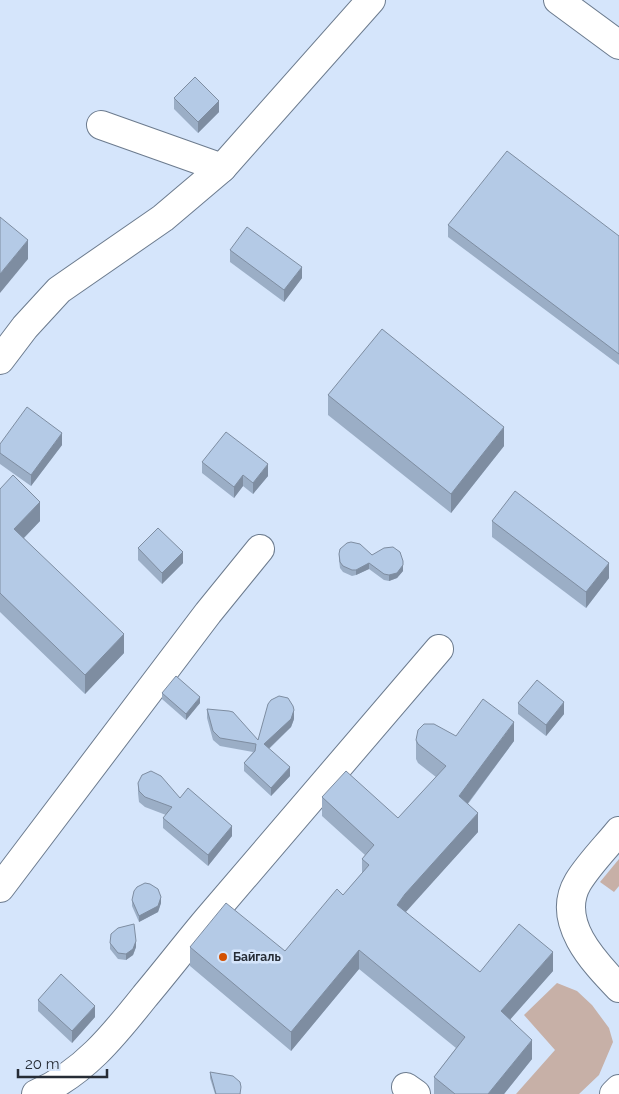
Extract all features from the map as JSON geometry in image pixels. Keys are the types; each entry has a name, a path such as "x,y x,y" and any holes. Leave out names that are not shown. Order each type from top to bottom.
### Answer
{"street":[{"path":"0,360 25,328 59,290 163,218 222,168 371,0"},
{"path":"558,0 619,45"},
{"path":"102,125 222,168"},
{"path":"0,888 202,620 260,549"},
{"path":"36,1094 51,1088 87,1062 110,1039 194,935 439,649"},
{"path":"619,830 579,881 571,901 571,913 573,925 585,947 619,988"},
{"path":"614,1094 619,1088"}],"shaded area":[{"path":"619,859 619,886 614,892 600,882"},
{"path":"557,983 577,991 592,1005 609,1028 613,1042 599,1075 579,1094 516,1094 555,1050 524,1015"}],"building":[{"path":"195,77 219,101 198,122 174,98"},
{"path":"507,151 619,236 619,354 448,225"},
{"path":"0,217 28,240 0,274"},
{"path":"247,227 302,267 284,290 230,250"},
{"path":"382,329 504,427 451,494 328,395"},
{"path":"27,407 62,433 31,475 0,453 0,444"},
{"path":"226,432 268,464 253,483 243,475 234,487 202,462"},
{"path":"13,475 40,502 14,529 124,634 85,675 0,593 0,489"},
{"path":"515,491 609,563 586,592 492,521"},
{"path":"158,528 183,552 162,573 138,548"},
{"path":"351,542 360,544 372,555 384,548 393,547 400,552 403,565 397,573 389,575 384,574 369,563 356,570 352,570 343,566 340,562 339,554 340,549"},
{"path":"176,676 200,697 186,714 162,693"},
{"path":"537,680 564,702 546,725 518,703"},
{"path":"279,696 288,698 294,710 291,719 264,744 290,767 271,788 244,763 255,751 256,744 220,738 213,731 207,709 233,712 258,740 268,704"},
{"path":"483,699 514,722 459,796 478,813 397,905 480,972 519,924 553,952 501,1011 532,1040 488,1094 455,1094 434,1077 465,1037 359,950 291,1032 190,947 226,903 285,951 337,889 343,895 369,865 362,859 374,845 322,797 346,771 398,818 446,766 418,744 416,740 418,730 424,724 434,724 456,736"},
{"path":"151,771 161,776 180,798 188,788 232,826 208,855 163,818 172,807 145,797 139,791 138,783 142,775"},
{"path":"145,883 158,889 161,897 158,906 139,916 132,900 137,887"},
{"path":"134,924 136,941 133,949 126,954 118,953 110,943 111,934 118,928"},
{"path":"61,974 95,1006 72,1031 38,1000"},
{"path":"210,1072 233,1076 240,1082 240,1094 216,1094"}],"place":[{"name":"Байгаль","path":"223,957"}]}
